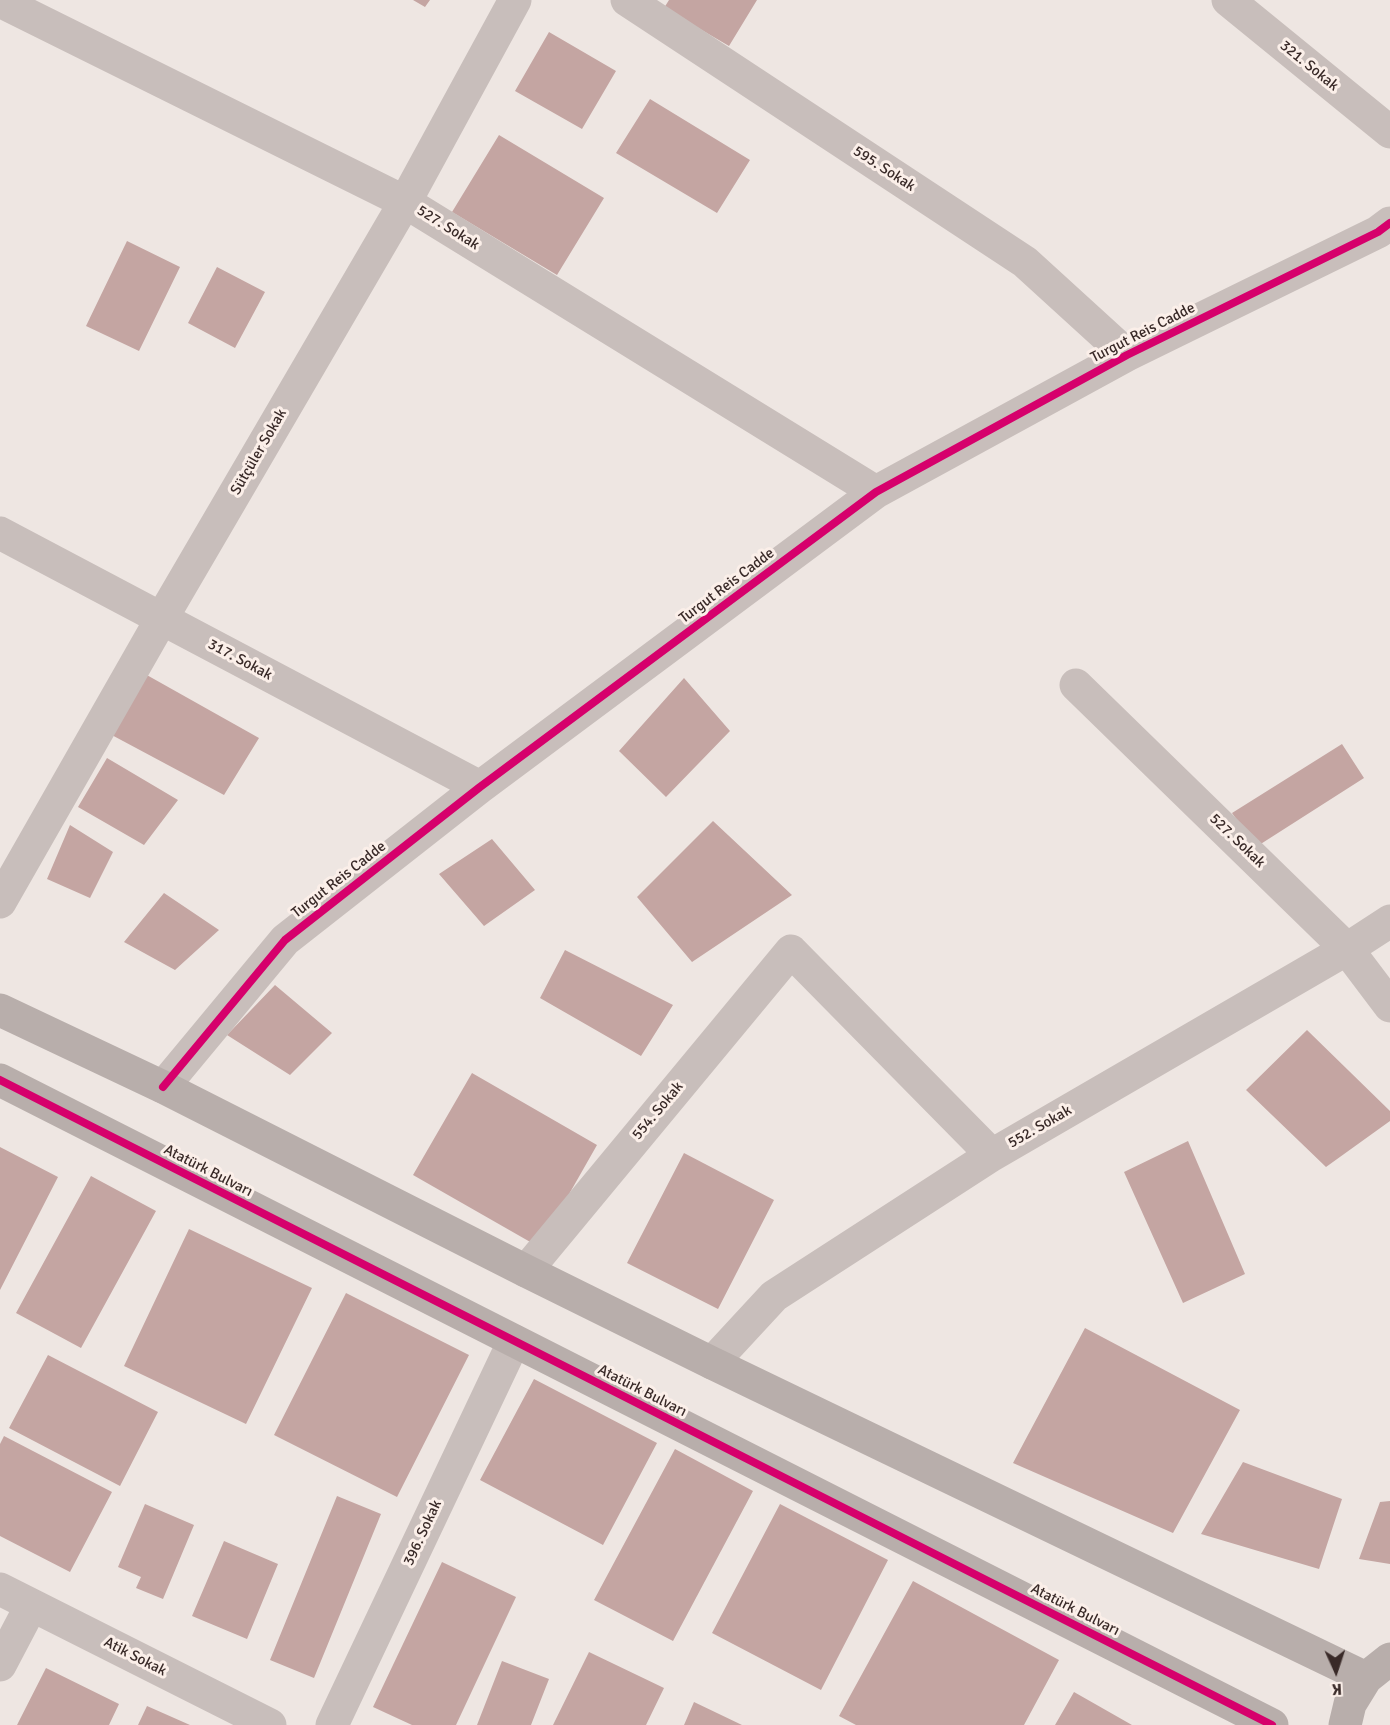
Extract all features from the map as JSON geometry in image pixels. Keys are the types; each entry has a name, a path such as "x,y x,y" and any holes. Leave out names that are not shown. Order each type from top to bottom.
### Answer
{"main road":[{"path":"0,1010 163,1087 712,1363 1378,1669 1350,1704 1345,1725"},
{"name":"Atatürk Bulvarı","path":"0,1080 1272,1725"}],"street":[{"name":"Sütçüler Sokak","path":"0,902 162,618 405,202 515,0"},
{"name":"595. Sokak","path":"627,0 1025,262 1127,355"},
{"name":"321. Sokak","path":"1228,0 1390,132"},
{"name":"527. Sokak","path":"0,1 405,202 876,492"},
{"name":"Turgut Reis Cadde","path":"163,1087 285,940 480,787 876,492 1127,355 1386,237"},
{"name":"317. Sokak","path":"0,533 480,787"},
{"name":"527. Sokak","path":"1076,685 1347,948 1390,1005"},
{"name":"552. Sokak","path":"712,1363 774,1296 992,1155 1390,921"},
{"name":"554. Sokak","path":"526,1271 790,951 992,1155"},
{"name":"396. Sokak","path":"332,1725 514,1341"},
{"name":"Atik Sokak","path":"0,1589 270,1725"},
{"path":"0,1665 32,1606"}],"building":[{"path":"413,0 430,0 425,7"},
{"path":"669,0 757,0 729,46 664,8"},
{"path":"549,32 616,71 582,129 515,91"},
{"path":"650,99 750,160 717,213 616,153"},
{"path":"499,135 604,198 557,275 452,212"},
{"path":"127,241 180,267 139,351 86,326"},
{"path":"217,267 265,292 235,348 188,323"},
{"path":"145,674 259,738 224,795 108,733"},
{"path":"684,678 730,731 666,797 619,751"},
{"path":"1342,744 1364,778 1256,847 1232,813"},
{"path":"107,758 178,800 144,845 78,807"},
{"path":"713,821 792,895 692,962 637,897"},
{"path":"70,825 113,852 90,898 47,879"},
{"path":"492,839 535,890 484,926 439,874"},
{"path":"164,893 219,930 175,970 124,942"},
{"path":"565,950 673,1005 641,1056 540,998"},
{"path":"275,985 332,1033 290,1075 227,1035"},
{"path":"1307,1030 1390,1111 1390,1121 1326,1167 1246,1090"},
{"path":"472,1073 597,1145 539,1247 413,1175"},
{"path":"1188,1141 1245,1274 1183,1303 1124,1172"},
{"path":"0,1147 58,1177 0,1290"},
{"path":"684,1153 774,1200 718,1309 627,1263"},
{"path":"91,1176 156,1211 81,1348 16,1313"},
{"path":"189,1229 312,1288 246,1424 124,1366"},
{"path":"346,1293 469,1355 397,1497 274,1435"},
{"path":"1085,1328 1240,1410 1173,1533 1013,1463"},
{"path":"48,1355 158,1412 120,1486 9,1428"},
{"path":"534,1379 657,1443 603,1545 480,1480"},
{"path":"4,1436 112,1492 70,1572 0,1536 0,1444"},
{"path":"675,1449 753,1491 673,1641 594,1600"},
{"path":"1243,1462 1342,1499 1319,1569 1201,1534"},
{"path":"337,1496 381,1514 314,1678 270,1660"},
{"path":"1390,1501 1390,1564 1359,1559 1380,1502"},
{"path":"145,1504 194,1525 163,1599 136,1588 141,1577 118,1567"},
{"path":"780,1504 888,1560 821,1690 712,1633"},
{"path":"224,1541 278,1564 247,1639 192,1616"},
{"path":"442,1562 516,1597 456,1725 412,1725 373,1707"},
{"path":"913,1581 1059,1660 1024,1725 856,1725 839,1716"},
{"path":"589,1652 664,1688 646,1725 553,1725"},
{"path":"502,1661 549,1679 531,1725 477,1725"},
{"path":"46,1668 119,1704 109,1725 17,1725"},
{"path":"1074,1692 1132,1725 1055,1725"},
{"path":"694,1702 742,1725 684,1725"},
{"path":"147,1706 190,1725 138,1725"}],"cycle path":[{"path":"163,1087 285,940 480,787 876,492 1127,355 1378,232 1390,223"},
{"path":"0,1080 1272,1725"}]}
